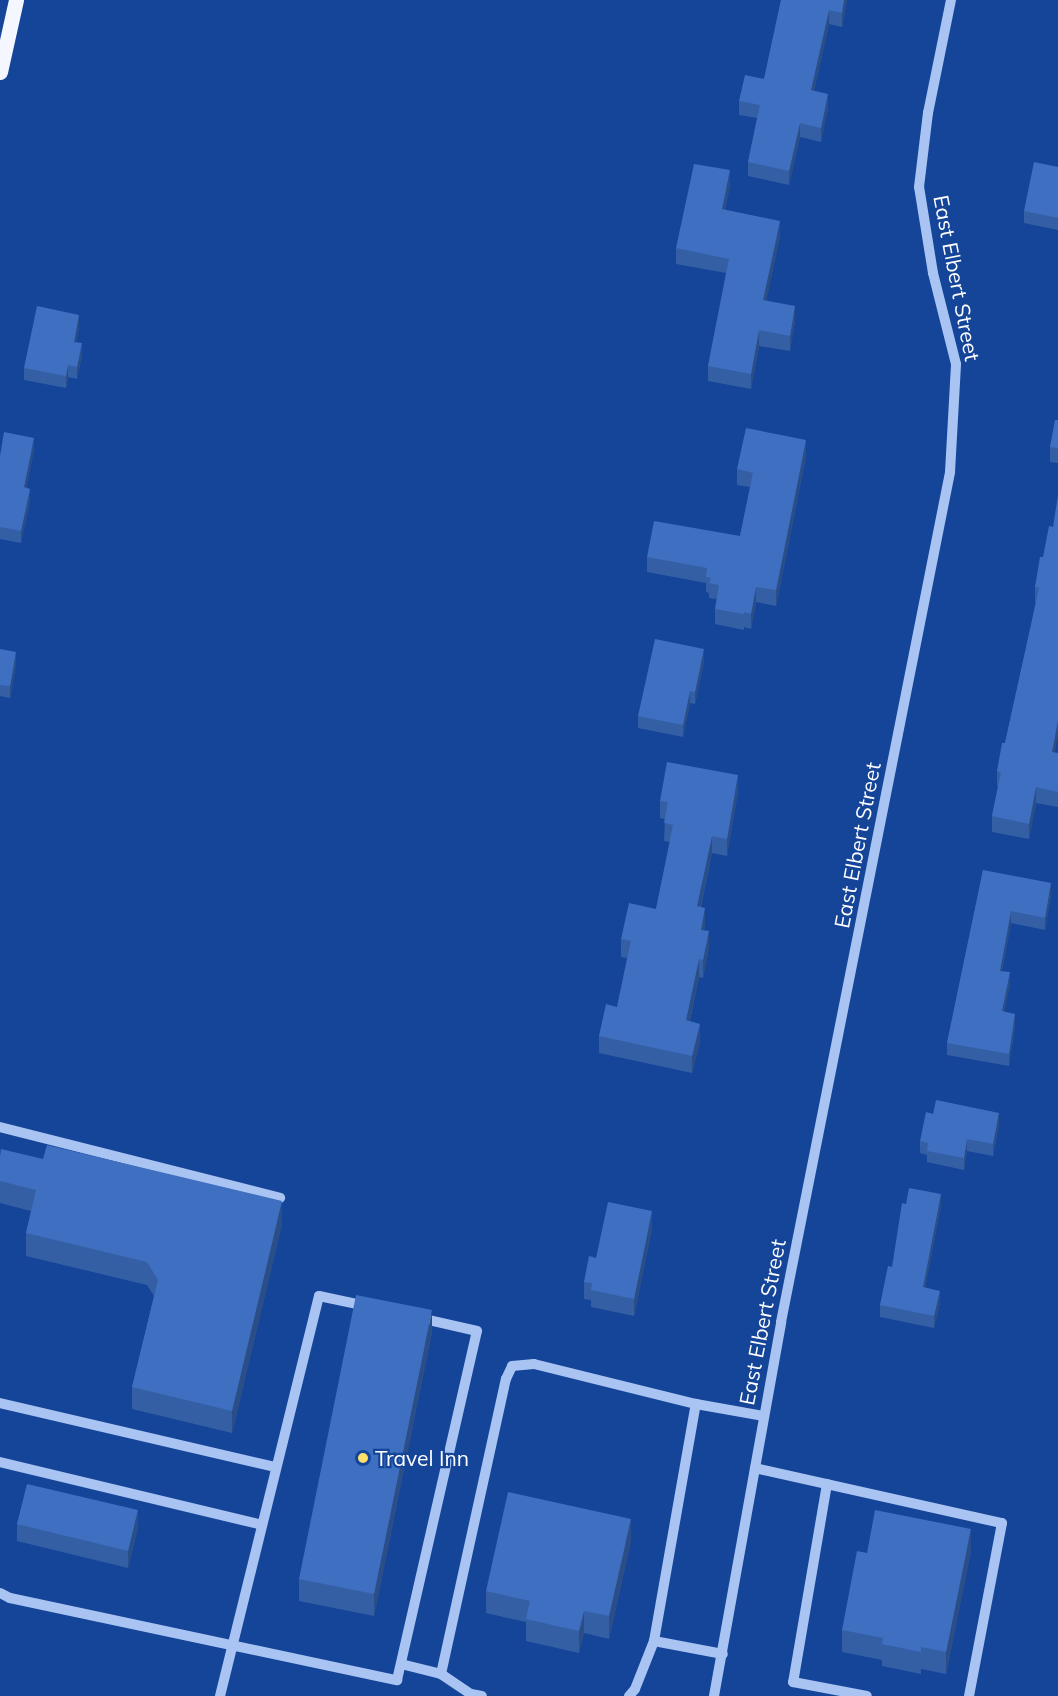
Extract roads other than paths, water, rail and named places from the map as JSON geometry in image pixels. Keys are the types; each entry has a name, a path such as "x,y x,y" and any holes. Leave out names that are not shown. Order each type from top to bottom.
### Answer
{"main road":[{"path":"0,72 16,0"}],"street":[{"name":"East Elbert Street","path":"714,1696 781,1322 950,472 956,364 933,273 919,187 928,113 951,0"},
{"path":"0,1127 280,1198"},
{"path":"220,1696 319,1296 375,1308"},
{"path":"0,1593 10,1598 397,1680 477,1331 409,1316"},
{"path":"441,1674 506,1379 512,1366 534,1364 696,1404 764,1416"},
{"path":"0,1403 276,1467"},
{"path":"628,1696 635,1689 654,1641 696,1404"},
{"path":"0,1462 262,1525"},
{"path":"755,1468 1002,1523 969,1696"},
{"path":"827,1484 792,1682 867,1696"},
{"path":"654,1641 723,1654"},
{"path":"400,1664 441,1674 471,1694 482,1696"}],"place":[{"name":"Travel Inn","path":"363,1458"}]}
